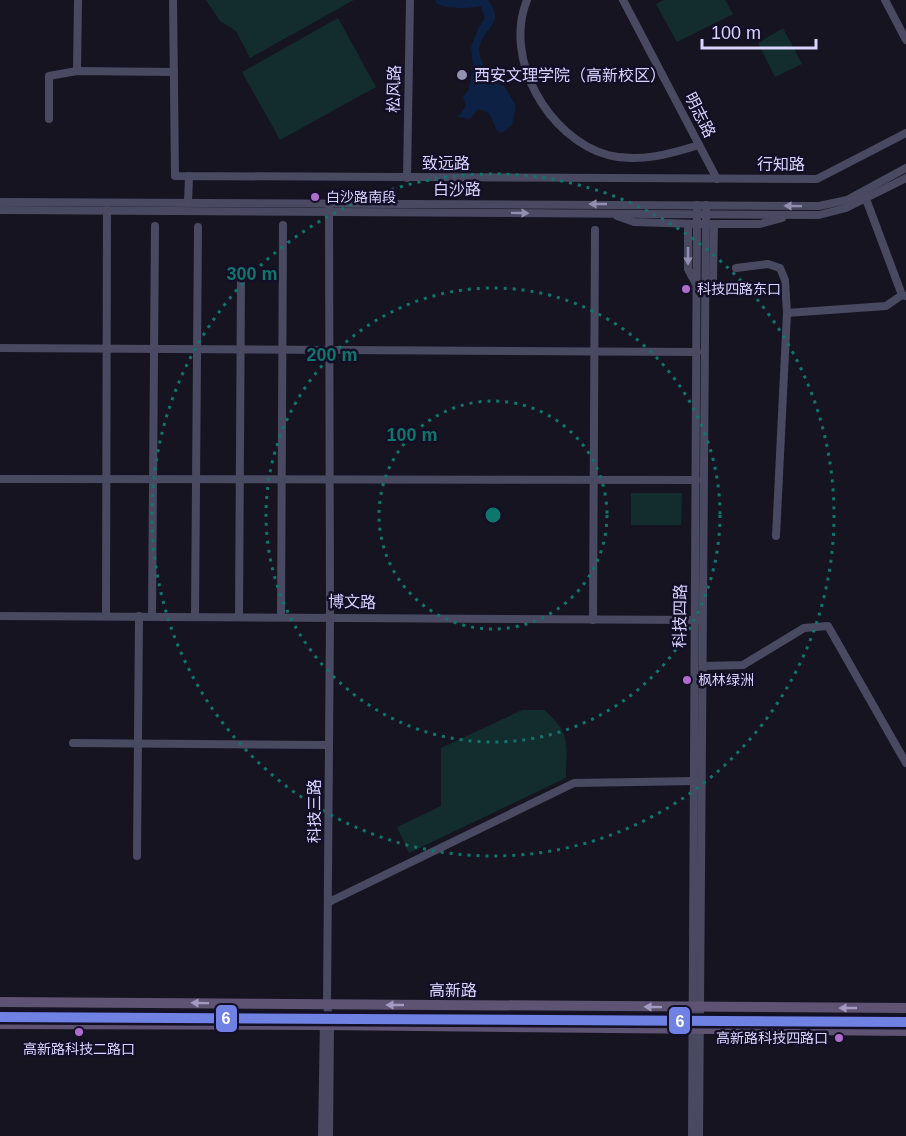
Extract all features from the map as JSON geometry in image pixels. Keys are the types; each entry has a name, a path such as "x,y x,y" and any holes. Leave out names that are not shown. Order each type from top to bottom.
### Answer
{"main road":[{"name":"高新路","path":"0,1002 906,1008"},
{"path":"0,1024 906,1031"}],"street":[{"path":"77,71 78,0"},
{"path":"49,119 49,76 77,71 174,72 173,0"},
{"name":"松风路","path":"407,178 410,0"},
{"path":"527,0 522,12 519,32 524,65 538,96 560,126 580,142 608,155 629,158 668,155 699,145"},
{"name":"明志路","path":"623,0 717,180"},
{"path":"885,0 906,40"},
{"name":"致远路","path":"174,72 175,176 717,180"},
{"name":"行知路","path":"717,180 817,179 906,133"},
{"name":"白沙路","path":"2,206 107,210 329,207 702,217 819,206 847,200 906,168"},
{"path":"188,203 189,176"},
{"name":"白沙路","path":"2,206 188,203 702,217 819,215 846,208 906,178"},
{"path":"787,313 886,306 904,295 866,198"},
{"name":"科技三路","path":"329,207 330,617 327,1005 329,1136"},
{"path":"106,616 107,210"},
{"name":"科技四路","path":"697,781 703,666 699,620 696,480 697,286 702,217"},
{"name":"科技四路","path":"699,1136 696,1007 699,620 705,295 702,217"},
{"path":"281,617 283,225"},
{"path":"152,616 155,226"},
{"path":"195,616 198,227"},
{"path":"593,620 595,230"},
{"path":"736,268 768,264 780,268 785,280 787,313 776,536"},
{"path":"239,616 241,278"},
{"path":"0,348 697,352"},
{"path":"0,479 696,480"},
{"name":"博文路","path":"0,616 699,620"},
{"path":"137,856 139,616"},
{"path":"703,666 743,665 804,628 828,626 906,763"},
{"path":"73,742 329,745"},
{"path":"329,902 574,783 697,781"},
{"name":"科技三路","path":"322,1136 327,1025"},
{"name":"科技四路","path":"692,1136 696,1029"}],"green space":[{"path":"206,0 354,0 250,58 236,31 220,21"},
{"path":"664,0 725,0 733,14 677,42 656,4"},
{"path":"338,18 376,87 280,140 242,72"},
{"path":"783,28 802,64 775,77 758,43"},
{"path":"631,493 682,493 681,525 631,525"},
{"path":"522,710 544,710 559,726 566,740 566,778 409,853 397,827 441,806 441,748"}],"water":[{"path":"436,0 488,0 493,9 494,21 484,36 479,51 488,78 505,87 516,106 512,125 502,133 497,131 489,113 478,109 470,119 458,117 466,106 463,97 469,89 473,67 471,47 485,18 481,6 451,8 439,5 435,2"}],"transit line":[{"name":"6","path":"0,1017 906,1022"}],"place":[{"name":"西安文理学院（高新校区）","path":"462,75"},
{"name":"白沙路南段","path":"315,197"},
{"name":"科技四路东口","path":"686,289"},
{"name":"枫林绿洲","path":"687,680"},
{"name":"高新路科技二路口","path":"79,1032"},
{"name":"高新路科技四路口","path":"839,1038"}]}
